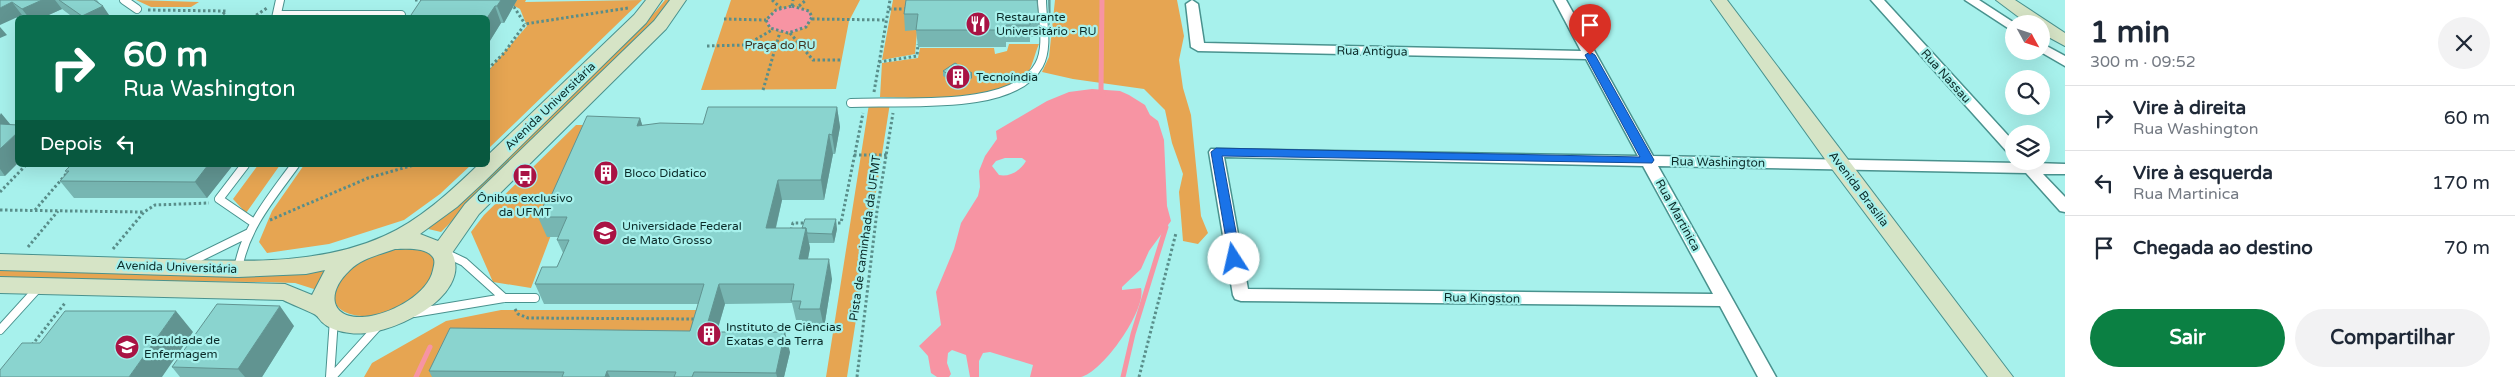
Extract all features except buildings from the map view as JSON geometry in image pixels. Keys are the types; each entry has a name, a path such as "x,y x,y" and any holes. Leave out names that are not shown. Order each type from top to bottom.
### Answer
{"street":[{"name":"Avenida Universitária","path":"490,164 640,19 654,0"},
{"name":"Avenida Universitária","path":"442,252 452,235 472,210 660,25 678,0"},
{"name":"Rua Martinica","path":"1560,0 1767,377"},
{"name":"Avenida Brasília","path":"1719,0 1839,164 2001,377"},
{"name":"Rua Nassau","path":"1878,0 2005,141"},
{"path":"1971,0 2005,22"},
{"path":"2004,0 2027,15"},
{"name":"Rua Antigua","path":"1192,4 1198,47 1590,55"},
{"path":"2050,30 2065,41"},
{"path":"2050,52 2065,62"},
{"name":"Rua Washington","path":"1241,295 1216,152 1839,164 2005,165"},
{"name":"Avenida Universitária","path":"392,241 454,199 487,167"},
{"name":"Rua Washington","path":"2050,167 2065,169"},
{"path":"2031,170 2065,207"},
{"name":"Avenida Universitária","path":"0,286 285,292 346,324 380,323 402,316 421,304 436,290 444,275 446,265 442,252 428,243 412,240 392,241 372,247 354,256 338,268 327,282 322,296 329,314"},
{"name":"Avenida Universitária","path":"7,262 180,266 238,270 306,266 354,256"},
{"name":"Rua Kingston","path":"1241,295 1724,300"}],"lane":[{"path":"124,0 137,10"},
{"path":"277,15 280,0"},
{"path":"851,103 959,100 989,95 1021,83 1039,64 1042,0"},
{"path":"243,167 219,199 254,223"},
{"path":"238,270 239,254 254,223 294,167"},
{"path":"180,266 212,253 249,233"},
{"path":"442,252 464,262 508,298"},
{"path":"0,330 41,286"},
{"path":"402,316 508,298 535,298"},
{"path":"329,314 331,377"},
{"path":"331,377 380,323"}],"path":[{"path":"410,8 415,0 433,0"},
{"path":"772,0 781,8"},
{"path":"792,6 794,0"},
{"path":"798,6 806,0"},
{"path":"832,223 841,223 854,155 880,62 890,0"},
{"path":"507,4 514,7 525,24"},
{"path":"766,20 772,13 781,8 792,6 808,10 812,19"},
{"path":"490,67 510,46 525,24 634,7"},
{"path":"888,9 914,9"},
{"path":"137,10 226,10 222,15"},
{"path":"724,19 766,20"},
{"path":"766,20 767,25 772,30 790,32 805,28 812,19"},
{"path":"812,19 887,20"},
{"path":"707,46 746,46 772,30"},
{"path":"763,90 780,32"},
{"path":"790,32 813,60 842,60"},
{"path":"880,62 917,56 918,41"},
{"name":"Pista de caminhada da UFMT","path":"856,377 877,211 895,101"},
{"path":"854,155 887,155"},
{"path":"0,192 24,167"},
{"path":"34,210 72,167"},
{"path":"266,222 368,178 407,167"},
{"path":"107,256 144,212 155,205 208,205 213,198"},
{"path":"0,210 144,212"},
{"path":"7,262 58,211"},
{"path":"790,238 793,223 812,223"},
{"path":"1139,377 1176,233"},
{"path":"29,348 70,296"},
{"path":"508,298 518,314 528,318 706,319"}],"green space":[{"path":"136,0 199,2 191,7 151,7"},
{"path":"508,0 526,0 525,2 642,0 490,147 490,69 527,26 520,9 507,2"},
{"path":"665,0 675,0 441,232 424,228 492,172"},
{"name":"Praça do RU","path":"731,0 860,0 849,21 836,89 701,90"},
{"path":"893,0 920,0 915,54 882,60"},
{"path":"1055,0 1177,0 1184,36 1179,60 1183,88 1191,115 1201,216 1208,233 1198,244 1183,241 1179,192 1183,174 1172,143 1165,110 1144,89 1073,79 1042,72 1049,57"},
{"path":"1009,44 1039,44 1028,73 1017,83 1001,90 959,97 880,97 882,63 918,58 920,48 994,48 995,54 1007,51"},
{"path":"890,103 847,377 826,377 869,104"},
{"path":"576,125 711,125 588,137 531,288 493,282 471,232 484,215"},
{"path":"257,167 279,167 246,213 233,199"},
{"path":"303,167 469,167 440,194 404,220 329,244 267,253 259,242 272,211"},
{"path":"393,246 413,247 424,250 431,255 435,267 434,274 431,282 422,294 398,309 376,316 348,313 339,308 335,301 334,292 343,274 361,258"},
{"path":"333,266 317,290 295,283 0,280 0,270 258,273"},
{"path":"501,310 704,310 691,347 440,377 364,377 372,363 446,321"}],"shaded area":[{"path":"792,6 809,11 812,17 805,27 788,33 776,31 767,25 768,16 776,10"},
{"path":"1092,89 1120,91 1129,95 1145,105 1150,115 1158,121 1164,140 1167,206 1171,221 1149,251 1141,269 1122,287 1122,290 1141,288 1141,298 1137,310 1122,338 1111,352 1090,373 1081,377 1030,377 1033,365 990,352 983,353 979,361 979,377 970,377 966,355 952,350 948,353 947,363 951,374 949,377 937,377 931,373 928,356 919,346 941,325 936,292 954,249 961,223 978,196 980,187 979,171 985,156 997,139 996,131 1047,101 1069,92","holes":["1005,158 1022,158 1026,161 1024,165 1011,174 999,175 992,166 996,161"]}],"waterway":[{"path":"1102,0 1101,90 1103,95"},
{"path":"1123,377 1133,334 1166,227 1163,222"},
{"path":"416,377 430,347"}],"place":[{"name":"Restaurante Universitário - RU","path":"978,24"},
{"name":"Tecnoíndia","path":"958,77"},
{"name":"Bloco Didatico","path":"606,173"},
{"name":"Ônibus exclusivo da UFMT","path":"525,176"},
{"name":"Universidade Federal de Mato Grosso","path":"605,233"},
{"name":"Instituto de Ciências Exatas e da Terra","path":"709,334"},
{"name":"Faculdade de Enfermagem","path":"127,347"}],"route":[{"path":"1234,259 1216,152 1648,160 1590,55"}]}
